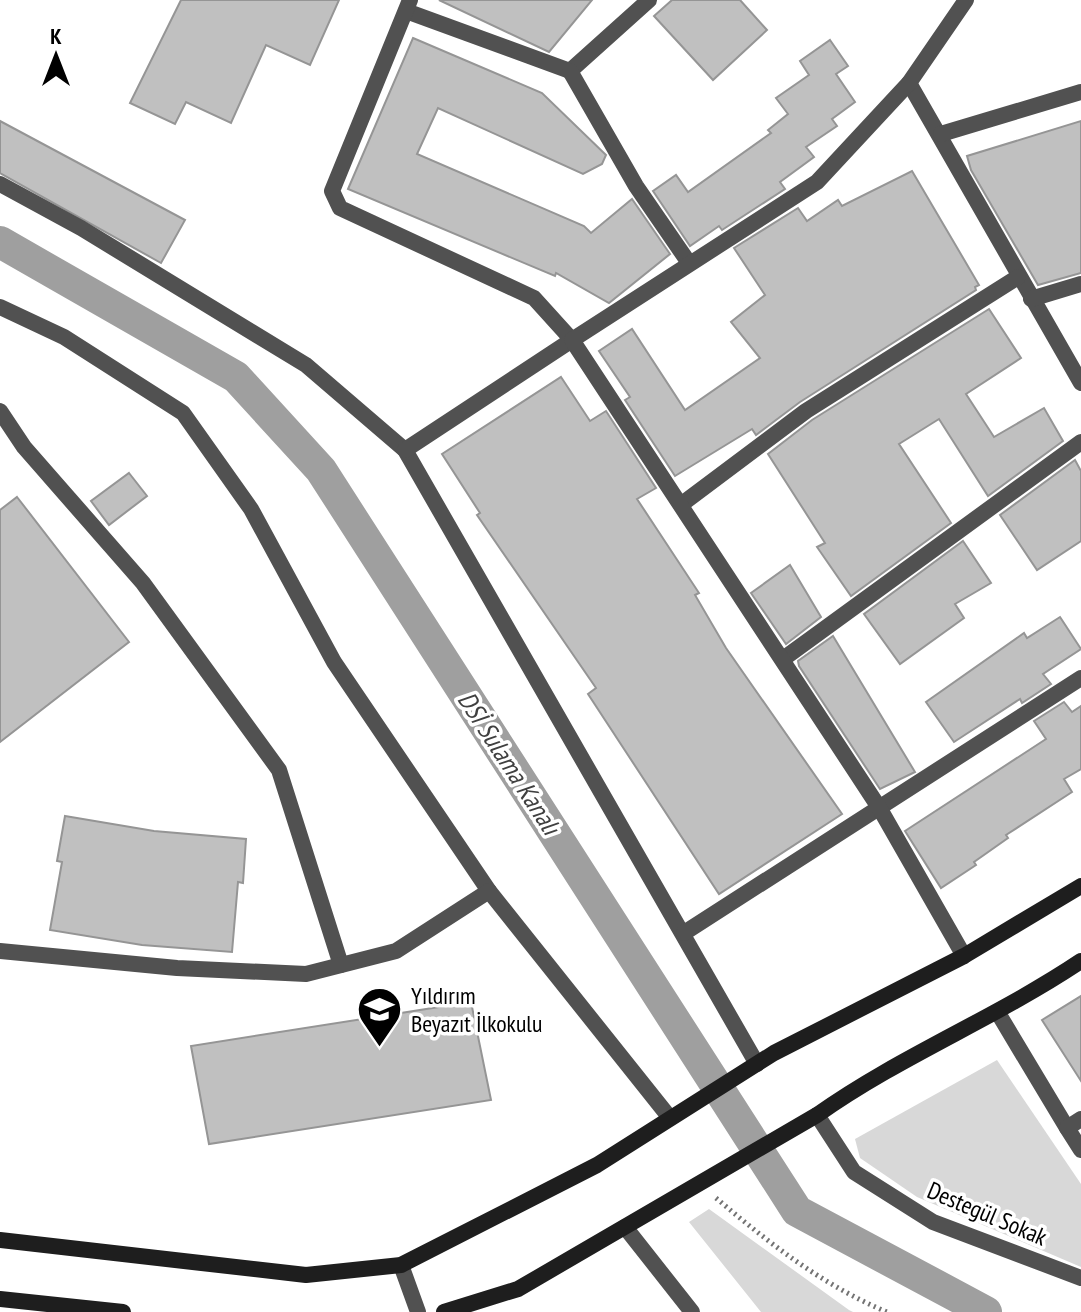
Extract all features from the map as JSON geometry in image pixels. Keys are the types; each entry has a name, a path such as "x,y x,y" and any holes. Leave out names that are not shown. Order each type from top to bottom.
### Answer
{"main road":[{"path":"0,1240 306,1275 401,1265 597,1165 752,1066 964,956 1081,886"},
{"path":"444,1312 518,1289 788,1133 862,1084 998,1013 1081,961"},
{"path":"0,1299 123,1312"}],"street":[{"path":"570,71 649,0"},
{"path":"405,450 817,182 909,83 966,0"},
{"path":"689,263 636,186 570,71 408,6 332,191 340,208 534,298 572,340 880,809 964,956"},
{"path":"909,83 1081,383"},
{"path":"941,134 1081,92"},
{"path":"0,184 81,228 306,365 405,450 684,933 752,1066"},
{"path":"682,504 806,411 1018,277"},
{"path":"1031,299 1081,284"},
{"path":"0,307 64,337 183,413 251,509 334,662 489,891 670,1118"},
{"path":"0,411 24,447 143,583 279,770 341,965"},
{"path":"783,659 1081,442"},
{"path":"684,933 1081,678"},
{"path":"0,951 177,968 306,974 396,951 489,891"},
{"path":"998,1013 1074,1124 1081,1150"},
{"name":"Destegül Sokak","path":"817,1115 854,1172 933,1222 1081,1278"},
{"path":"625,1227 692,1312"},
{"path":"401,1265 418,1312"}],"path":[{"path":"700,1184 777,1250 859,1301 887,1312"}],"shaded area":[{"path":"997,1060 1081,1184 1081,1267 917,1197 860,1158 855,1139"},
{"path":"709,1209 853,1312 761,1312 689,1222"}],"building":[{"path":"181,0 339,0 310,65 266,45 231,123 186,102 175,124 130,103"},
{"path":"439,0 592,0 549,52"},
{"path":"672,0 740,0 767,30 713,80 654,16"},
{"path":"413,38 542,93 606,155 602,164 583,174 438,108 417,154 584,226 591,233 632,199 670,254 609,303 556,273 555,276 348,189"},
{"path":"830,40 848,66 836,74 855,102 832,119 837,126 806,147 814,157 780,182 785,189 722,230 719,226 690,246 653,191 676,175 688,192 771,133 768,130 788,114 776,98 809,75 800,61"},
{"path":"0,121 185,220 161,263 0,173"},
{"path":"1081,121 1081,273 1038,285 971,170 967,156"},
{"path":"912,171 979,285 975,287 976,290 800,402 756,435 752,429 675,476 625,400 630,397 599,351 632,329 685,410 760,358 731,322 765,295 734,248 798,208 807,221 838,200 842,206"},
{"path":"989,309 1021,358 966,394 994,437 1044,408 1063,441 988,496 939,419 899,444 951,523 851,596 817,547 825,543 768,454 812,420"},
{"path":"561,377 590,421 606,411 656,488 637,499 699,593 695,595 726,648 842,814 719,894 588,694 596,688 477,515 480,513 442,454"},
{"path":"1075,460 1081,471 1081,541 1037,570 1000,515"},
{"path":"129,473 147,496 109,525 91,501"},
{"path":"17,497 129,642 0,742 0,510"},
{"path":"963,541 991,583 955,604 964,618 900,664 864,614"},
{"path":"790,565 821,617 786,644 751,593"},
{"path":"1060,617 1081,649 1043,674 1051,684 1022,703 1020,699 954,742 926,702 1024,633 1027,638"},
{"path":"833,636 915,772 880,789 799,666 798,661"},
{"path":"1064,702 1072,712 1081,706 1081,769 1064,779 1072,792 1006,835 1008,838 974,862 976,865 941,888 905,831 1046,739 1034,721"},
{"path":"65,816 154,831 246,839 243,883 238,882 232,952 142,945 50,930 62,862 57,861"},
{"path":"1081,996 1081,1081 1042,1020"},
{"path":"471,1002 491,1100 209,1144 191,1046"}],"waterway":[{"name":"DSİ Sulama Kanalı","path":"0,242 236,377 321,470 797,1211 986,1312"}],"place":[{"name":"Yıldırım Beyazıt İlkokulu","path":"380,1049"}]}
